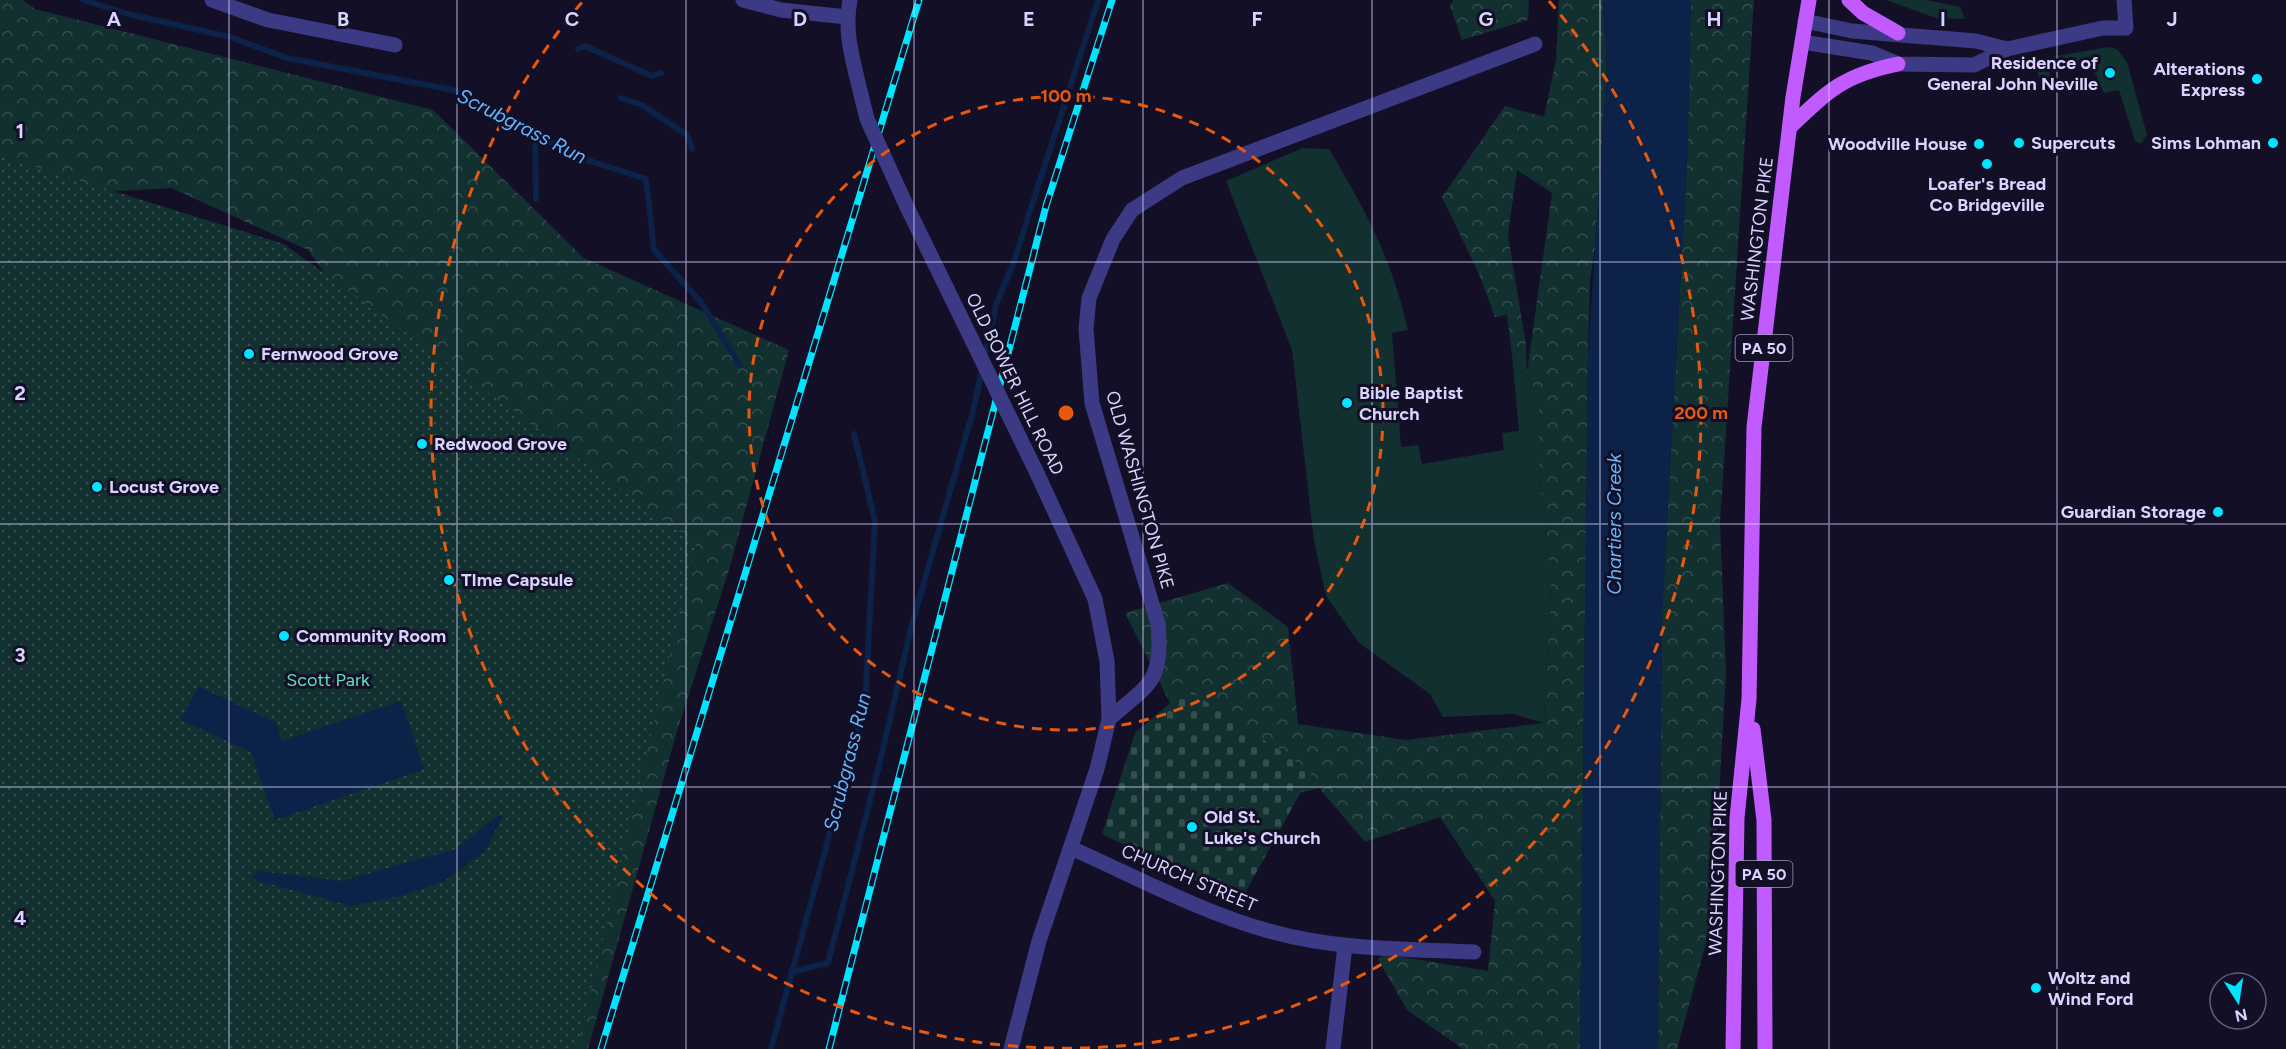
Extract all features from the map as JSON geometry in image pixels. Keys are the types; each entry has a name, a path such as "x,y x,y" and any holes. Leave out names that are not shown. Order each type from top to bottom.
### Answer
{"main road":[{"name":"WASHINGTON PIKE","path":"1733,1049 1737,818 1749,699 1754,428 1790,127 1809,0"},
{"path":"1849,0 1863,13 1898,33"},
{"path":"1790,127 1828,91 1863,71 1898,64"},
{"name":"WASHINGTON PIKE","path":"1749,699 1764,820 1765,1049"}],"street":[{"path":"212,0 268,20 395,45"},
{"path":"743,0 780,10 847,17"},
{"name":"OLD BOWER HILL ROAD","path":"850,0 847,17 848,42 867,119 1095,599 1107,661 1109,719"},
{"path":"1802,42 1872,53 1898,64 1974,65 2007,50 2103,28 2126,28 2124,0"},
{"path":"1805,21 1852,31 1976,41 2007,50"},
{"name":"OLD WASHINGTON PIKE","path":"1109,719 1148,685 1158,670 1161,653 1158,624 1092,403 1087,358 1089,298 1113,239 1132,210 1182,178 1536,44"},
{"path":"1011,1049 1039,941 1097,769 1109,719"},
{"name":"CHURCH STREET","path":"1071,848 1224,917 1272,932 1345,946 1474,952"},
{"path":"1333,1049 1345,946"}],"green space":[{"path":"0,0 23,0 35,9 433,110 584,258 789,350 729,570 677,731 588,1049 561,1049 451,450 308,250 171,188 54,195 0,332"},
{"path":"1453,0 1529,0 1528,20 1462,40 1450,6"},
{"path":"1559,0 1603,0 1607,70 1595,247 1590,281 1580,1049 1463,1049 1407,1010 1378,959 1384,954 1488,971 1495,901 1440,817 1365,842 1319,788 1218,815 1147,793 1170,703 1125,613 1228,583 1288,627 1298,724 1406,740 1544,723 1551,586 1539,469 1539,401 1527,372 1552,193 1517,170 1508,235 1526,345 1512,355 1507,315 1495,317 1479,274 1442,197 1505,106 1544,117 1556,60"},
{"path":"1691,0 1754,0 1720,523 1726,672 1712,921 1677,1049 1658,1049 1662,613 1687,162"},
{"path":"1886,0 1927,0 1960,7 1965,19 1936,18"},
{"path":"2108,47 2117,49 2127,62 2147,135 2141,144 2135,141 2119,90 2104,93 2091,64 2050,67 2050,82 2040,82 2037,70 2042,61 2051,57"},
{"path":"1302,148 1329,149 1355,193 1376,236 1402,304 1408,330 1392,333 1401,447 1418,445 1422,464 1504,450 1502,433 1519,431 1512,355 1526,345 1527,372 1539,401 1539,469 1551,586 1544,723 1513,714 1443,717 1430,694 1359,643 1326,596 1314,541 1292,350 1226,181"},
{"name":"Scott Park","path":"0,156 284,244 696,544 577,1049 0,1049"},
{"path":"1187,689 1312,772 1240,902 1102,834 1135,733"}],"water":[{"name":"Chartiers Creek","path":"1603,0 1691,0 1687,162 1662,613 1658,1049 1580,1049 1588,354 1607,70"},
{"path":"198,686 276,723 282,741 401,701 424,769 275,820 251,752 181,720"},
{"path":"503,816 485,851 446,880 405,895 351,906 252,879 257,871 342,881 456,849 496,817"}],"waterway":[{"name":"Scrubgrass Run","path":"83,0 128,14 230,37 287,58 458,91 578,157 646,179 654,250 700,301 740,365"},
{"path":"984,360 996,305 1013,264 1098,0"},
{"path":"578,49 585,46 652,76 661,73"},
{"path":"621,98 642,105 687,135 692,149"},
{"path":"535,134 536,199"},
{"path":"791,972 828,963 879,766 912,624 973,411 982,370"},
{"name":"Scrubgrass Run","path":"771,1049 865,704 875,521 854,434"}],"railway":[{"path":"601,1049 919,0"},
{"path":"829,1049 1046,206 1112,0"}],"place":[{"name":"Residence of General John Neville","path":"2110,73"},
{"name":"Alterations Express","path":"2257,79"},
{"name":"Supercuts","path":"2019,143"},
{"name":"Sims Lohman","path":"2273,143"},
{"name":"Woodville House","path":"1979,144"},
{"name":"Loafer's Bread Co Bridgeville","path":"1987,164"},
{"name":"Fernwood Grove","path":"249,354"},
{"name":"Bible Baptist Church","path":"1347,403"},
{"name":"Redwood Grove","path":"422,444"},
{"name":"Locust Grove","path":"97,487"},
{"name":"Guardian Storage","path":"2218,512"},
{"name":"TIme Capsule","path":"449,580"},
{"name":"Community Room","path":"284,636"},
{"name":"Old St. Luke's Church","path":"1192,827"},
{"name":"Woltz and Wind Ford","path":"2036,988"}]}
